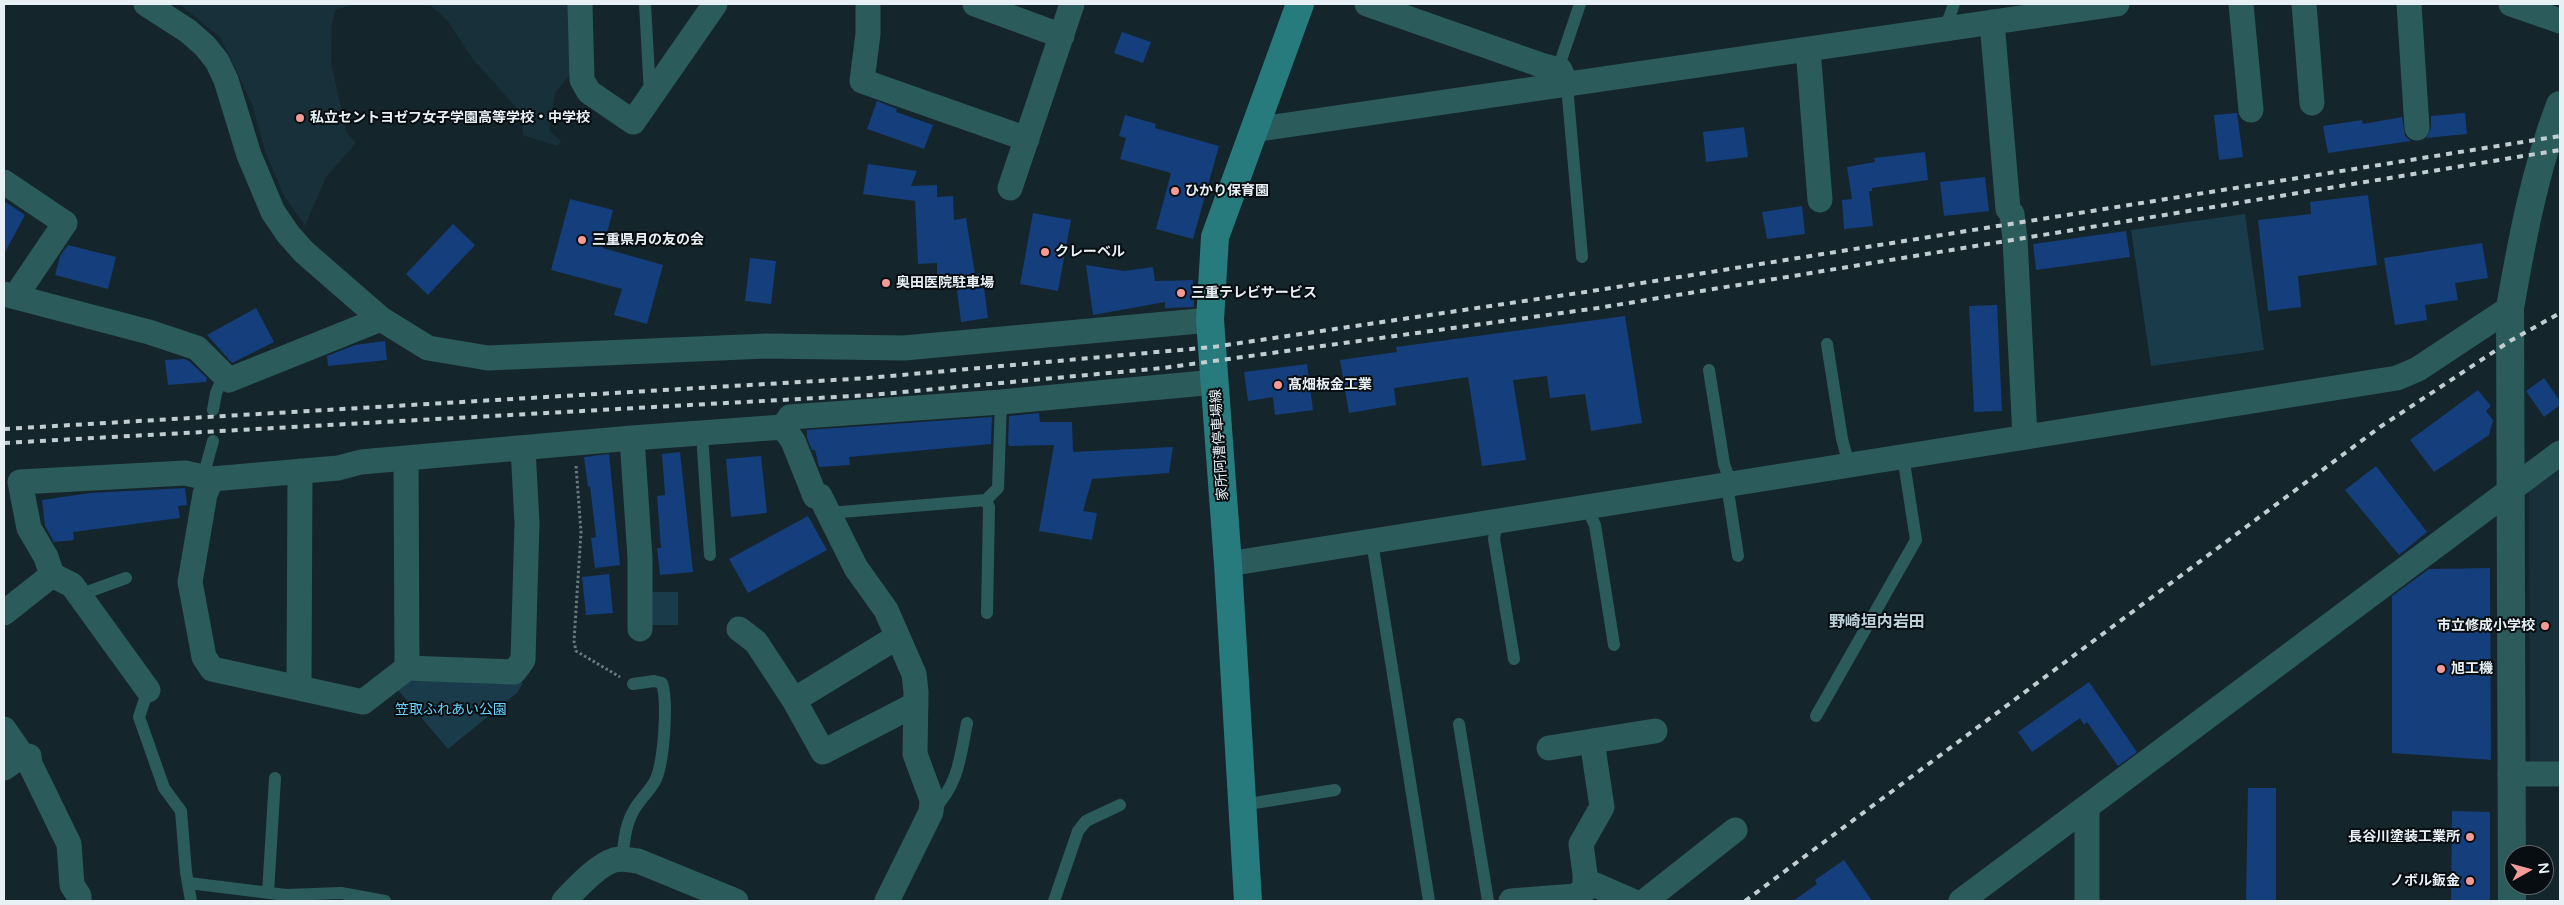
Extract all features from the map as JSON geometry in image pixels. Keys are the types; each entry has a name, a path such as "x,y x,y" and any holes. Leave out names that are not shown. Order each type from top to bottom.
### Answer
{"main road":[{"name":"家所阿漕停車場線","path":"1248,901 1228,564 1210,320 1216,236 1252,130 1300,4"}],"street":[{"path":"146,4 188,30 205,46 217,62 226,80 248,155 273,212 288,234 304,252 381,319 428,348 488,358 766,346 904,348 1210,320"},
{"path":"580,4 582,80 589,92 632,122 715,4"},
{"path":"868,4 868,34 862,80 1027,140"},
{"path":"975,4 1062,36"},
{"path":"1010,188 1072,4"},
{"path":"1252,130 1564,78 1808,49 2117,4"},
{"path":"2241,4 2251,110"},
{"path":"2304,4 2312,102"},
{"path":"2408,4 2416,128"},
{"path":"2511,4 2560,21"},
{"path":"1377,6 1541,65 1564,78"},
{"path":"1992,22 2008,210 2012,214 2015,239 2025,437"},
{"path":"1808,49 1820,200"},
{"path":"2512,901 2509,489 2510,308 2523,234 2548,138 2560,105"},
{"path":"4,182 64,224 9,296 149,332 197,348 229,380 381,319"},
{"path":"1228,564 2397,378 2418,369 2510,308"},
{"path":"783,427 790,417 1001,402 1215,382"},
{"path":"148,690 72,585 52,576 46,557 28,528 20,482 185,472 207,478 300,471 406,458 575,443 783,427"},
{"path":"783,427 793,441 815,496 820,496 856,568 886,610 914,674 916,704 915,754 932,800 931,812 887,901"},
{"path":"632,438 640,558 640,629"},
{"path":"207,478 190,582 204,657 212,669 363,702 407,668 514,672 523,660 527,523 523,448"},
{"path":"1961,901 2509,489 2560,453"},
{"path":"406,458 407,668"},
{"path":"299,688 300,471"},
{"path":"4,613 52,576"},
{"path":"739,629 756,642 794,700 822,752 916,704"},
{"path":"794,700 897,637"},
{"path":"4,729 13,761 29,756 30,764 69,844 72,885 79,896 79,901"},
{"path":"1549,748 1654,731"},
{"path":"1585,890 1581,844 1602,807 1592,741"},
{"path":"2510,774 2560,774"},
{"path":"2087,808 2087,901"},
{"path":"1645,901 1735,830"},
{"path":"564,901 600,868 613,860 622,859 638,861 736,901"},
{"path":"1510,901 1575,896 1593,884 1632,901"}],"lane":[{"path":"645,4 650,97"},
{"path":"1580,4 1561,60 1582,257"},
{"path":"1945,28 1954,4"},
{"path":"1827,344 1842,439 1850,465"},
{"path":"1709,370 1729,485 1738,556"},
{"path":"213,410 216,393 224,375"},
{"path":"829,513 986,500 998,488 1001,402"},
{"path":"702,434 710,555"},
{"path":"207,478 213,441"},
{"path":"1816,716 1916,540 1903,456"},
{"path":"986,500 989,507 987,613"},
{"path":"1586,507 1595,524 1614,645"},
{"path":"1497,522 1494,539 1514,659"},
{"path":"1372,542 1429,901"},
{"path":"79,595 126,578"},
{"path":"622,859 625,835 633,811 655,782 661,767 666,696 662,683 654,681 633,684"},
{"path":"148,690 138,717 164,788 181,811 186,872 191,901"},
{"path":"931,812 949,792 955,780 967,723"},
{"path":"1459,724 1488,901"},
{"path":"268,893 275,778"},
{"path":"1242,805 1335,790"},
{"path":"1054,901 1078,831 1086,822 1120,805"},
{"path":"189,883 286,896 341,893 385,901"}],"path":[{"path":"575,443 581,532 574,642 576,650 633,684"}],"shaded area":[{"name":"私立セントヨゼフ女子学園高等学校・中学校","path":"179,4 356,4 335,10 332,24 331,63 347,133 356,143 326,177 305,226 283,194 265,151 252,104 220,37"},
{"name":"私立セントヨゼフ女子学園高等学校・中学校","path":"429,4 571,4 571,73 555,93 549,130 561,141 557,146 523,135 522,114 472,58 447,20"},
{"name":"市立修成小学校","path":"2560,463 2560,768 2530,768 2529,485"}],"green space":[{"path":"2245,214 2264,350 2151,366 2131,230"},
{"path":"650,592 678,592 678,625 649,625"},
{"name":"笠取ふれあい公園","path":"410,680 523,683 517,693 448,749 398,690"}],"building":[{"path":"1122,32 1151,42 1143,63 1114,53"},
{"path":"877,101 897,109 896,112 933,125 924,149 867,129"},
{"path":"2237,113 2243,157 2219,160 2214,115"},
{"path":"2465,113 2467,134 2426,138 2431,128 2431,116"},
{"path":"1125,115 1156,124 1155,128 1219,146 1193,239 1156,229 1171,173 1120,159 1126,138 1119,136"},
{"path":"2402,117 2405,136 2411,141 2328,153 2323,126 2362,120 2363,124"},
{"path":"1744,127 1748,157 1706,162 1703,132"},
{"path":"1925,152 1928,180 1872,188 1872,191 1869,191 1873,226 1844,229 1842,200 1852,199 1847,167 1875,162 1874,158"},
{"path":"868,164 917,171 911,186 937,185 937,197 953,196 954,220 966,218 975,274 982,273 988,318 961,322 955,274 937,275 937,263 918,264 915,201 863,194"},
{"path":"1985,177 1989,211 1944,216 1940,182"},
{"path":"2368,195 2377,265 2298,276 2301,307 2268,311 2258,220 2311,214 2310,202"},
{"path":"570,199 613,210 603,248 663,265 647,324 614,315 622,289 551,270"},
{"path":"4,201 25,215 4,254"},
{"path":"1802,206 1805,234 1767,239 1762,212"},
{"name":"クレーベル","path":"1033,213 1071,220 1058,291 1020,284"},
{"path":"453,224 475,245 428,295 406,274"},
{"path":"2126,231 2130,257 2036,270 2033,244"},
{"path":"2482,243 2488,278 2455,283 2458,300 2425,305 2427,320 2395,325 2384,258"},
{"path":"68,245 116,257 108,289 55,275 60,256"},
{"path":"750,258 776,261 771,304 745,301"},
{"path":"1086,265 1124,271 1153,267 1155,281 1193,280 1194,307 1165,308 1165,302 1093,315"},
{"path":"1997,305 2002,411 1974,412 1969,306"},
{"path":"256,308 274,342 232,363 207,335"},
{"path":"1625,316 1642,423 1591,431 1585,394 1550,398 1547,376 1513,380 1526,460 1482,466 1468,377 1394,388 1396,405 1349,413 1340,360 1397,352 1396,347"},
{"path":"385,341 387,360 328,366 327,356 355,345"},
{"path":"184,359 189,361 207,378 206,382 168,385 165,360"},
{"name":"髙畑板金工業","path":"1307,364 1313,410 1275,415 1273,397 1248,401 1244,372"},
{"path":"2544,378 2560,401 2560,405 2544,417 2526,391"},
{"path":"2478,390 2491,406 2486,411 2493,420 2489,435 2434,472 2410,440"},
{"path":"1039,413 1040,422 1072,422 1073,452 1173,447 1169,473 1092,479 1083,511 1097,513 1092,540 1039,531 1054,445 1009,446 1008,443 1009,416"},
{"path":"992,417 991,444 849,457 850,465 819,467 815,450 812,450 807,438 807,430"},
{"path":"680,452 693,572 660,575 657,548 661,548 657,496 665,495 662,454"},
{"path":"609,454 620,565 595,568 591,538 596,537 590,486 588,487 584,457"},
{"path":"761,456 767,513 731,517 726,459"},
{"path":"2376,466 2427,532 2399,555 2345,490"},
{"path":"185,488 187,505 178,506 180,518 73,532 74,540 54,542 45,526 42,500 90,493"},
{"path":"808,516 827,550 748,593 729,559"},
{"name":"旭工機","path":"2490,568 2491,760 2392,753 2392,596 2429,569"},
{"path":"609,574 613,613 586,615 582,577"},
{"path":"2089,682 2137,752 2118,766 2087,722 2084,725 2080,718 2032,752 2018,732"},
{"path":"2248,788 2276,788 2276,901 2246,901"},
{"path":"2452,811 2490,812 2490,901 2451,901"},
{"path":"1844,860 1872,901 1793,901 1817,884 1815,880"}],"railway":[{"path":"4,429 868,378 1213,347 1592,291 2560,136"},
{"path":"4,443 871,395 1163,368 1598,308 2560,150"},
{"path":"1745,901 2380,427 2510,341 2560,313"}],"place":[{"name":"私立セントヨゼフ女子学園高等学校・中学校","path":"300,118"},
{"name":"ひかり保育園","path":"1175,191"},
{"name":"三重県月の友の会","path":"582,240"},
{"name":"クレーベル","path":"1045,252"},
{"name":"奥田医院駐車場","path":"886,283"},
{"name":"三重テレビサービス","path":"1181,293"},
{"name":"髙畑板金工業","path":"1278,385"},
{"name":"市立修成小学校","path":"2545,626"},
{"name":"旭工機","path":"2441,669"},
{"name":"長谷川塗装工業所","path":"2470,837"},
{"name":"ノボル鈑金","path":"2470,881"}],"district":[{"name":"野崎垣内岩田","path":"1877,623"}]}
